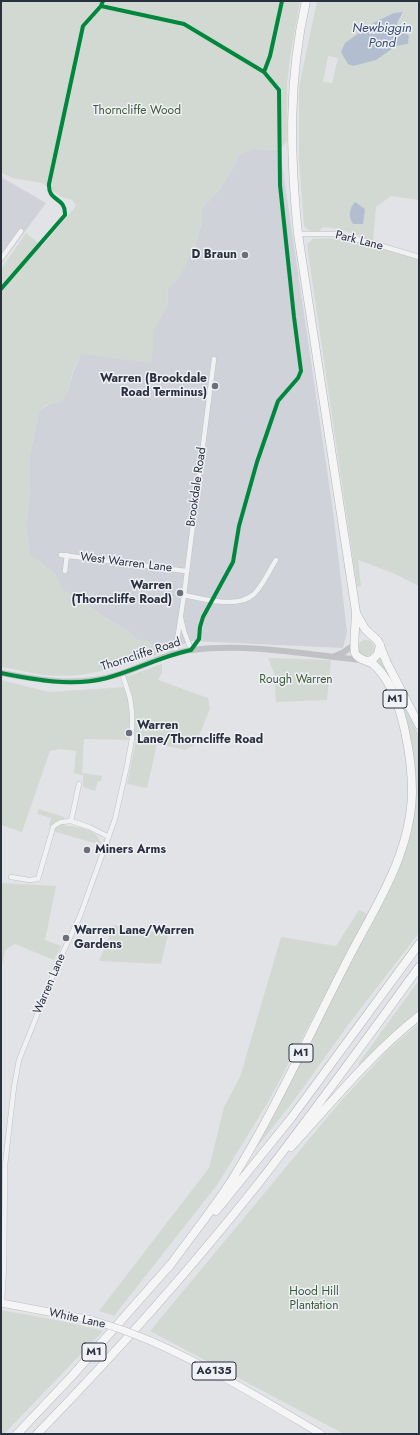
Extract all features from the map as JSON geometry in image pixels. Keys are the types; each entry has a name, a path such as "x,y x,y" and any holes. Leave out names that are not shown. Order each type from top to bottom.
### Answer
{"highway":[{"path":"306,1 297,49 291,103 293,180 298,234 356,612 355,652 358,657 365,660 372,660 378,654 380,645 376,637 371,635 362,626 356,612"},
{"path":"355,643 362,636 371,635"},
{"name":"M1","path":"380,645 387,663 419,725"},
{"name":"M1","path":"169,1267 230,1184 274,1106 345,964 389,882 406,838 412,793 411,765 407,741 400,713 388,683 378,668 365,660"},
{"name":"M1","path":"17,1434 77,1371 169,1267 219,1207 287,1122 419,944"},
{"name":"M1","path":"258,1183 419,967"},
{"name":"M1","path":"37,1434 154,1307 258,1183 358,1072 419,1016"}],"main road":[{"name":"White Lane","path":"1,1303 92,1320 151,1341 213,1371 321,1434"}],"street":[{"path":"1,259 21,231"},
{"name":"Park Lane","path":"298,234 335,234 419,257"},
{"name":"Brookdale Road","path":"175,654 214,359"},
{"name":"West Warren Lane","path":"65,571 64,555 186,571"},
{"path":"184,595 212,600 236,602 243,601 255,593 276,560"},
{"name":"Brookdale Road","path":"181,615 184,631 191,650"},
{"path":"335,656 344,652 355,643"},
{"name":"Thorncliffe Road","path":"1,673 60,682 85,682 106,678 175,654 191,650 235,648 335,656 365,660"},
{"name":"Warren Lane","path":"1,1303 4,1267 5,1165 14,1087 19,1060 57,965 80,916 113,825 124,782 132,739 132,713 130,698 122,673"},
{"path":"71,821 80,784"},
{"path":"11,877 29,880 38,878 53,827 61,822 71,821 89,827 109,837"}],"shaded area":[{"path":"252,149 280,150 333,511 347,632 343,648 192,641 153,656 155,649 150,642 137,640 127,630 110,621 83,602 62,590 55,574 30,555 26,527 30,488 30,455 39,411 68,391 73,372 81,354 153,346 152,331 167,307 168,287 178,279 197,240 201,225 202,208 219,190 236,163 238,155"},
{"path":"1,177 46,203 1,264"}],"green space":[{"name":"Thorncliffe Wood","path":"1,1 300,1 287,84 287,141 280,150 252,149 238,155 236,163 219,190 202,208 201,225 197,240 178,279 168,287 167,307 153,331 151,363 81,354 73,370 68,391 61,402 46,405 39,411 30,455 30,488 26,527 30,555 55,574 62,590 83,602 110,621 127,630 137,640 150,642 155,649 153,656 99,672 86,674 58,676 44,675 1,667 1,269 26,233 42,246 76,206 72,200 61,197 42,183 12,178 1,172"},
{"path":"317,1 419,1 419,200 391,196 376,207 373,241 336,229 323,227 319,231 310,231 304,226 299,158 299,87","holes":["394,13 403,13 397,23 409,36 408,44 396,46","328,56 338,58 332,83 323,82"]},
{"path":"327,238 355,241 419,259 419,586 393,573 358,560 361,586 357,587 307,245 312,239"},
{"path":"366,640 372,642 374,648 372,654 366,656 360,654 358,648 360,642"},
{"path":"381,657 419,736 419,933 348,1025 295,1099 257,1147 253,1148 395,878 408,843 415,801 415,771 411,740 405,719 376,662"},
{"name":"Rough Warren","path":"268,658 331,660 327,700 276,702 274,673"},
{"path":"162,664 162,673 158,680 208,698 210,709 195,745 185,750 157,744 147,788 127,784 136,740 84,739 82,773 102,776 101,781 98,781 95,791 83,787 83,775 74,773 76,751 60,749 50,751 22,832 1,825 1,680 49,692 126,687 123,678"},
{"path":"39,809 64,817 65,826 82,828 93,832 100,840 101,845 56,832 49,825 51,818 37,814"},
{"path":"1,883 56,886 45,940 61,946 54,960 15,944 6,949 1,969"},
{"path":"359,910 368,914 267,1104 217,1185 114,1316 99,1311 209,1168 224,1107 240,1077 281,937 336,946"},
{"path":"114,925 168,934 161,964 99,961"},
{"path":"419,980 419,1013 361,1066 359,1066 359,1063"},
{"name":"Hood Hill Plantation","path":"419,1023 419,1434 344,1434 150,1331 340,1102 387,1051"},
{"path":"1,1310 66,1322 103,1331 4,1434 1,1434"}],"water":[{"name":"Newbiggin Pond","path":"403,12 397,23 409,36 408,44 396,46 376,60 353,66 348,64 341,52 345,43 375,22 394,13"},
{"path":"355,202 365,209 363,224 353,224 350,218 350,210"}],"cycle path":[{"path":"1,289 65,215 63,205 51,194 49,184 83,26 101,6 103,1"},
{"path":"264,72 270,56 282,1"},
{"path":"1,673 54,682 94,681 118,675 191,650 199,639 203,617 233,562 239,526 257,462 278,401 298,378 301,371 280,185 279,90 264,72 184,24 101,6"}],"place":[{"name":"D Braun","path":"245,255"},
{"name":"Warren (Brookdale Road Terminus)","path":"215,386"},
{"name":"Warren (Thorncliffe Road)","path":"180,593"},
{"name":"Warren Lane/Thorncliffe Road","path":"129,733"},
{"name":"Miners Arms","path":"87,850"},
{"name":"Warren Lane/Warren Gardens","path":"66,938"}]}
